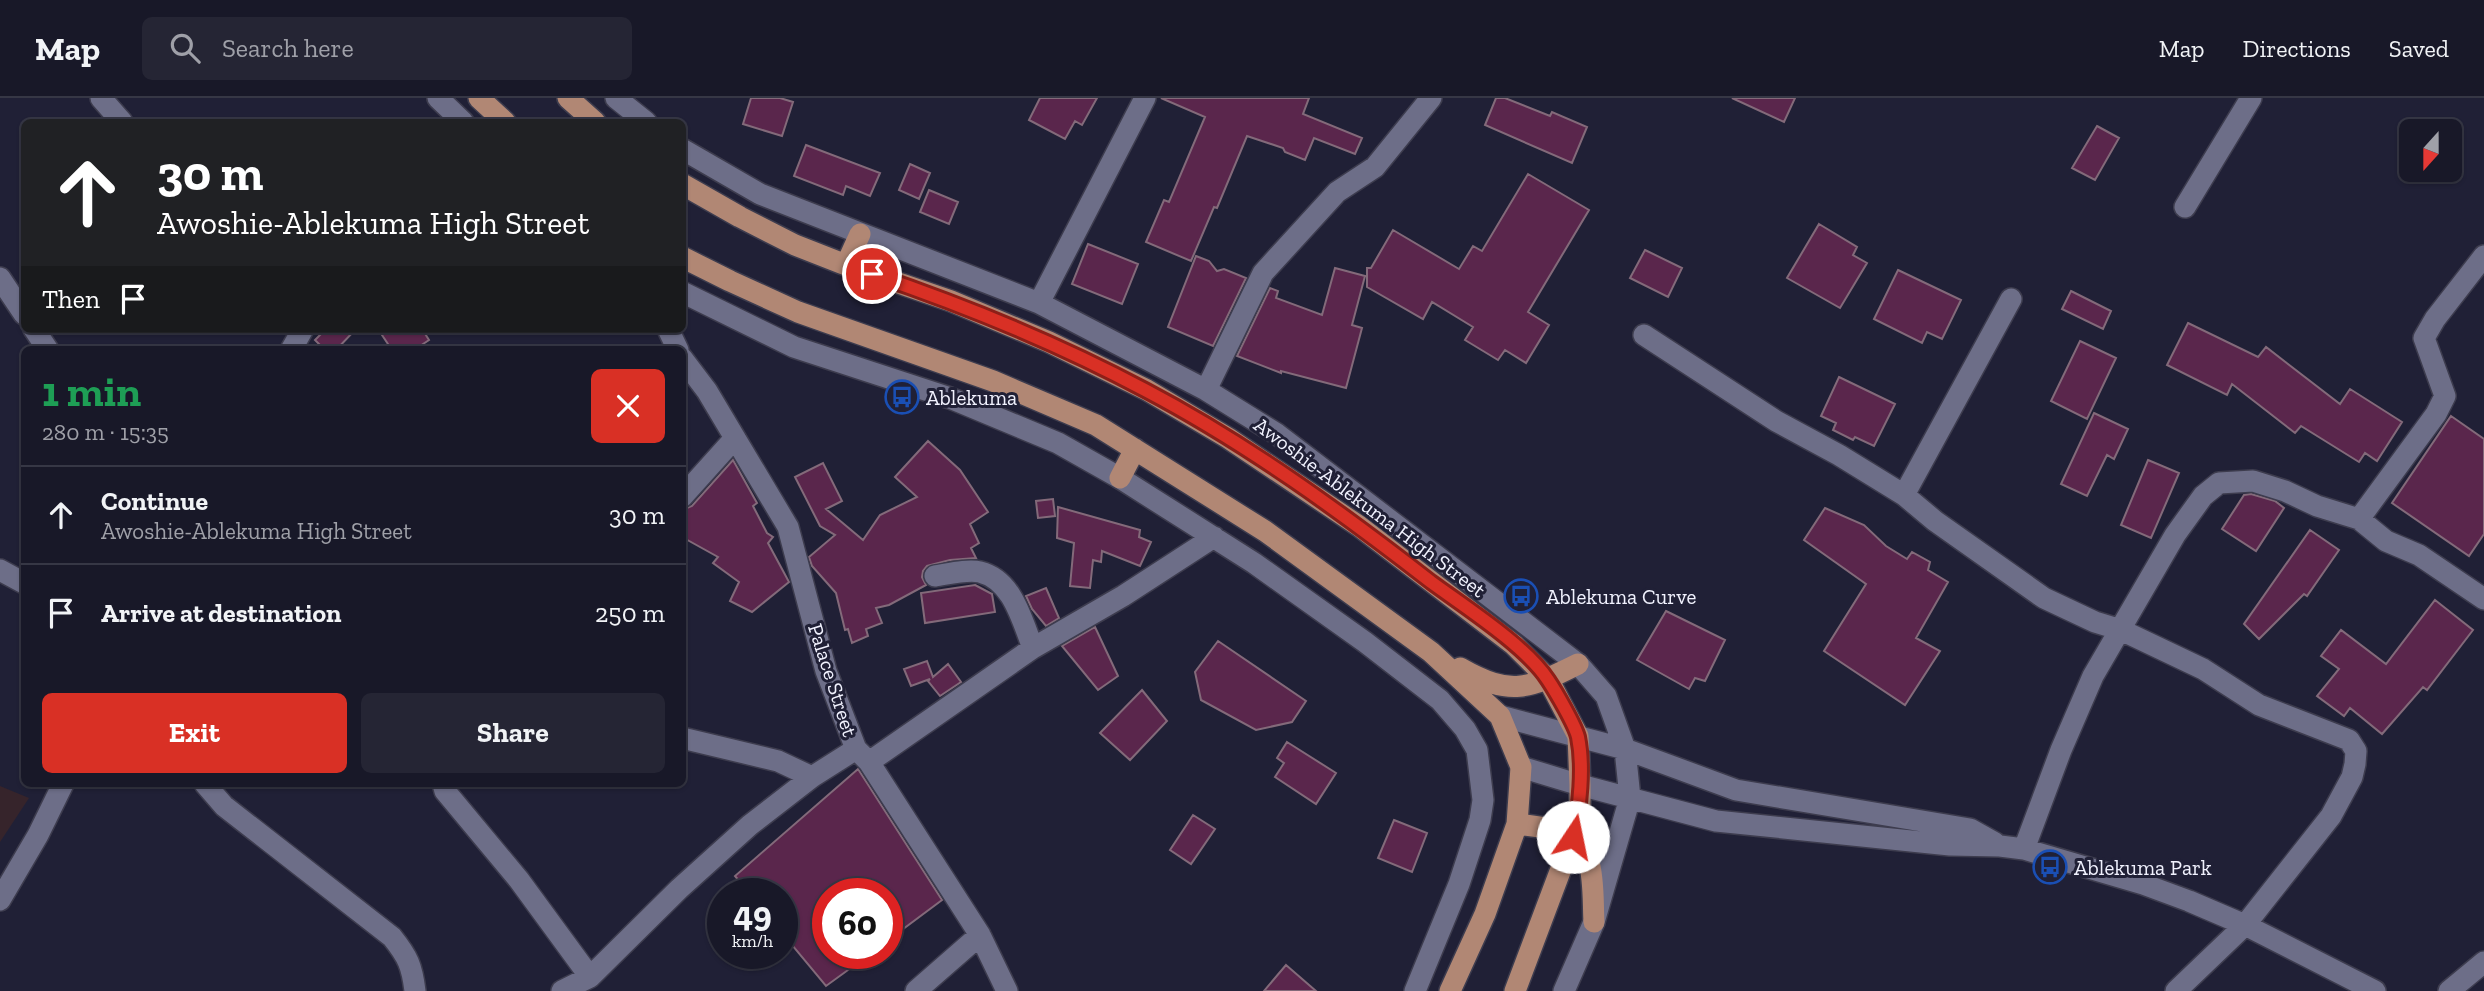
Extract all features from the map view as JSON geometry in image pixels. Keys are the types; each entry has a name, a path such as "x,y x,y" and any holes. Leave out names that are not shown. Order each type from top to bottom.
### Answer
{"main road":[{"path":"480,98 502,119"},
{"path":"568,98 592,119"},
{"name":"Awoshie-Ablekuma High Street","path":"686,186 795,245 951,301 1049,342 1147,390 1217,431 1359,526 1514,645 1548,679 1578,736"},
{"path":"846,265 860,234"},
{"path":"686,259 798,312 993,380 1096,425 1265,531 1431,652 1500,716 1521,767 1517,824 1485,914 1450,991"},
{"path":"1121,478 1135,449"},
{"path":"1431,652 1481,680 1496,686 1514,688 1548,679 1578,664"},
{"path":"1515,991 1573,837 1580,809 1578,736"},
{"path":"1517,824 1561,831 1573,837 1584,848 1590,860 1594,922"}],"street":[{"path":"101,98 119,119"},
{"path":"616,98 642,119"},
{"path":"1039,303 1145,98"},
{"path":"1206,390 1263,273 1337,191 1375,167 1431,98"},
{"path":"2185,207 2251,98"},
{"path":"438,109 457,119"},
{"name":"Awoshie-Ablekuma High Street","path":"686,151 760,194 1039,303 1206,390 1278,434 1578,664 1606,696 1626,749 1630,798"},
{"path":"2360,519 2436,414 2445,396 2424,338 2435,319 2484,256"},
{"path":"0,278 21,310"},
{"path":"686,294 794,347 950,398 1058,443 1121,478 1214,537 1365,642 1440,700 1465,729 1476,750 1483,790 1480,820 1459,884 1415,991"},
{"path":"1904,495 2011,299"},
{"path":"1644,335 1776,421 1904,495 1935,521 2044,598 2095,622 2121,629 2203,669 2259,705 2349,740 2356,751 2352,777 2331,816 2245,925 2176,991"},
{"name":"Palace Street","path":"686,363 707,391 788,527 826,671 863,755 980,935 1007,991"},
{"path":"686,493 735,438"},
{"path":"2024,849 2066,737 2093,676 2175,535 2203,496 2219,484 2253,481 2285,491 2316,506 2360,519 2386,541 2419,555 2484,599"},
{"path":"562,991 590,977 679,889 740,834 811,777 863,755 1033,648 1123,596 1214,537"},
{"path":"0,570 21,581"},
{"path":"935,576 979,572 996,580 1013,598 1033,648"},
{"path":"1500,716 1626,749 1736,790 1970,829 2000,846"},
{"path":"686,739 778,761 811,777"},
{"path":"1521,767 1716,821 1950,845 2024,849 2143,884 2245,925 2375,991"},
{"path":"0,900 38,835 62,787"},
{"path":"208,787 224,806 392,937 412,967 415,991"},
{"path":"444,787 519,880 590,977"},
{"path":"1564,991 1594,922 1630,798"},
{"path":"916,991 980,935"},
{"path":"2449,991 2484,962"}],"shaded area":[{"path":"0,786 29,798 0,842"}],"building":[{"path":"751,98 780,98 793,102 782,136 743,124"},
{"path":"1040,98 1097,98 1082,125 1075,121 1065,139 1029,120"},
{"path":"1161,98 1309,98 1303,114 1362,138 1355,154 1314,138 1305,160 1285,152 1283,148 1247,136 1191,261 1146,242 1164,200 1169,202 1205,117"},
{"path":"1496,98 1505,98 1550,116 1552,112 1587,127 1572,163 1485,125"},
{"path":"1732,98 1795,98 1784,122"},
{"path":"2097,126 2119,138 2095,180 2072,168"},
{"path":"806,145 880,173 870,196 846,186 843,195 794,176"},
{"path":"910,164 930,173 919,199 899,190"},
{"path":"1528,174 1589,210 1528,312 1549,325 1526,363 1505,350 1498,360 1465,340 1473,327 1432,302 1423,319 1367,287 1367,268 1371,268 1393,230 1459,269 1473,246 1482,251"},
{"path":"929,190 958,202 949,224 920,212"},
{"path":"1819,224 1857,247 1853,255 1867,263 1840,308 1787,278"},
{"path":"1088,244 1138,264 1122,304 1072,284"},
{"path":"1645,250 1682,268 1668,297 1630,278"},
{"path":"1196,256 1209,261 1217,271 1224,269 1246,278 1213,346 1168,327"},
{"path":"1335,268 1365,276 1352,325 1362,328 1346,388 1281,373 1237,356 1270,288 1278,291 1276,298 1322,315"},
{"path":"1898,270 1961,300 1942,339 1927,332 1922,343 1874,319"},
{"path":"2071,291 2111,311 2103,329 2062,309"},
{"path":"2188,323 2258,357 2266,347 2340,404 2350,389 2402,422 2377,461 2365,453 2359,462 2301,426 2295,433 2232,384 2227,395 2167,365"},
{"path":"322,333 352,333 340,346 321,346 315,340"},
{"path":"381,333 425,333 429,340 420,346 389,346"},
{"path":"2080,341 2116,358 2087,419 2051,401"},
{"path":"1839,377 1895,404 1874,446 1833,430 1836,423 1821,416"},
{"path":"2094,413 2128,429 2114,459 2107,455 2087,496 2061,484"},
{"path":"2451,416 2484,439 2484,534 2469,556 2392,503"},
{"path":"928,441 960,470 988,512 970,524 979,543 971,548 976,558 950,560 927,566 922,577 926,585 889,605 876,608 882,623 866,629 868,636 852,643 848,629 845,630 836,593 812,566 809,557 835,535 820,526 795,477 823,463 842,501 826,509 863,540 880,515 917,497 895,477"},
{"path":"733,460 757,503 753,506 767,533 773,537 768,543 789,582 752,612 730,601 739,582 713,563 718,557 686,539 686,508 692,506"},
{"path":"2148,460 2179,473 2151,538 2121,525"},
{"path":"2251,494 2275,501 2284,508 2256,551 2222,529 2244,495"},
{"path":"1053,499 1055,516 1038,518 1036,501"},
{"path":"1058,507 1140,530 1139,537 1151,542 1140,566 1102,551 1101,562 1093,560 1090,588 1070,586 1074,543 1057,538"},
{"path":"1825,508 1864,525 1886,546 1907,559 1912,552 1930,562 1928,570 1948,582 1916,638 1940,651 1905,705 1824,651 1866,584 1804,540"},
{"path":"2310,530 2339,550 2307,596 2304,594 2259,639 2244,624"},
{"path":"975,585 992,594 995,612 925,623 921,593"},
{"path":"1046,588 1059,618 1046,626 1032,609 1026,596"},
{"path":"2435,600 2473,630 2427,690 2423,687 2382,734 2350,708 2344,716 2317,696 2339,669 2321,656 2341,630 2386,664"},
{"path":"1666,611 1725,640 1705,681 1695,678 1689,689 1637,660"},
{"path":"1095,627 1118,676 1098,690 1062,646"},
{"path":"1218,641 1306,701 1292,722 1256,730 1201,700 1195,672"},
{"path":"927,661 933,677 948,664 961,682 940,696 928,681 930,679 911,686 904,669"},
{"path":"1142,690 1167,721 1130,760 1100,733"},
{"path":"1287,742 1336,773 1316,804 1275,777 1284,763 1277,758"},
{"path":"858,769 942,900 903,929 903,878 812,878 812,969 849,969 826,986 798,952 798,878 735,876"},
{"path":"1193,815 1215,829 1191,864 1170,850"},
{"path":"1394,820 1427,833 1412,872 1378,858"},
{"path":"1286,965 1316,991 1264,991"}],"place":[{"name":"Ablekuma","path":"902,397"},
{"name":"Ablekuma Curve","path":"1521,596"},
{"name":"Ablekuma Park","path":"2050,867"}],"route":[{"path":"872,274 951,301 1049,342 1147,390 1228,438 1359,526 1514,645 1548,679 1578,736 1580,809 1573,837"}]}
